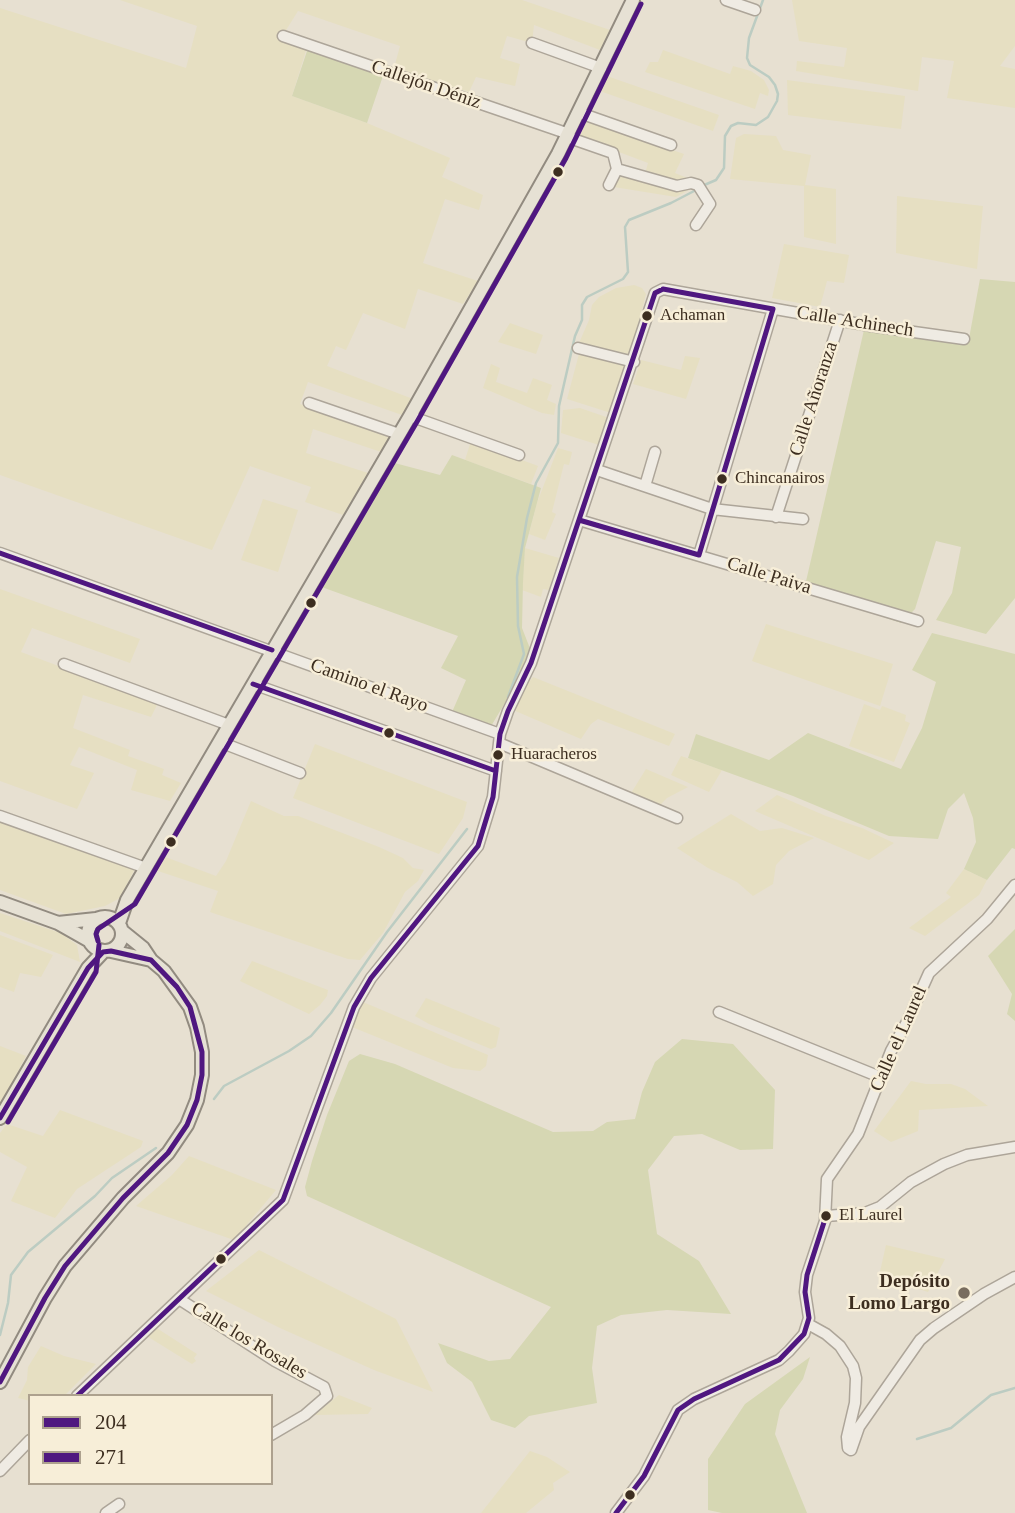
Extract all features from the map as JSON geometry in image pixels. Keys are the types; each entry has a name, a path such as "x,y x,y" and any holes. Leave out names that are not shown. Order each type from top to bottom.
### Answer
{"main road":[{"path":"0,1118 88,968 120,943 120,927 127,900 410,415 568,135 633,0"},
{"path":"88,968 88,928 127,900"},
{"path":"0,902 58,923 107,951 151,960"},
{"path":"0,1382 65,1266 93,1231 178,1141 198,1100 202,1075 202,1052 190,1007 177,986 143,948 120,927 100,918 58,923"}],"street":[{"path":"726,0 755,10"},
{"name":"Callejón Déniz","path":"283,36 568,135 613,153 617,169"},
{"path":"532,43 601,68"},
{"path":"580,113 671,145"},
{"path":"609,185 617,169 677,186 691,183 700,188 710,204 696,225"},
{"name":"Calle Achinech","path":"634,362 655,293 663,289 964,340"},
{"path":"699,555 773,309"},
{"name":"Calle Añoranza","path":"776,517 840,320"},
{"path":"79,1394 283,1200 354,1006 371,978 478,846 493,797 500,738 508,711 531,663 634,362 578,348"},
{"path":"309,403 399,434"},
{"path":"410,415 519,455"},
{"path":"645,486 655,452"},
{"path":"597,470 712,509 803,519"},
{"name":"Calle Paiva","path":"579,520 918,621"},
{"name":"Camino el Rayo","path":"0,553 272,650 500,738 677,818"},
{"path":"64,664 229,725"},
{"path":"253,684 496,771"},
{"path":"220,741 300,773"},
{"path":"0,816 146,868"},
{"name":"Calle el Laurel","path":"808,1324 805,1292 807,1275 825,1216 827,1179 858,1134 880,1077 929,973 987,919 1015,886"},
{"path":"719,1012 880,1077"},
{"path":"825,1216 865,1213 891,1200 911,1182 944,1164 967,1155 1015,1147"},
{"path":"616,1513 644,1476 678,1410 694,1399 784,1356 796,1344 808,1324 832,1339 845,1352 853,1366 856,1378 855,1403 847,1437 848,1448 851,1450 859,1427 920,1340 984,1294 1015,1277"},
{"name":"Calle los Rosales","path":"179,1299 275,1361 324,1387 327,1396 305,1415 273,1434"},
{"path":"0,1471 28,1442"},
{"path":"106,1513 119,1504"}],"shaded area":[{"path":"120,0 522,0 610,30 600,50 534,25 532,43 507,36 500,58 520,64 515,86 476,77 469,92 394,68 400,46 298,11 283,35 308,44 292,96 367,123 450,158 442,177 483,195 479,210 445,199 423,263 478,281 463,304 418,289 405,329 363,313 346,350 336,346 327,366 413,399 402,415 308,382 300,404 393,436 381,452 313,429 306,453 368,473 343,515 305,502 311,487 250,466 212,550 0,475 0,8 186,68 197,26"},
{"path":"792,0 1015,0 1015,46 1000,66 1015,69 1015,108 947,98 954,61 922,57 918,91 796,71 797,61 844,67 847,48 799,41"},
{"path":"663,50 730,74 733,66 751,71 764,80 769,90 768,96 760,93 755,109 645,72 650,62 658,62"},
{"path":"604,75 719,115 713,131 597,90"},
{"path":"787,80 905,96 901,129 788,115"},
{"path":"581,118 684,154 675,173 698,185 676,197 614,187 620,170 644,177 648,163 574,135"},
{"path":"744,134 776,136 783,150 811,155 805,185 836,189 836,244 804,237 804,186 730,179 736,138"},
{"path":"897,196 983,206 977,269 896,253"},
{"path":"784,244 849,255 844,283 827,281 820,307 772,298"},
{"path":"634,285 642,288 646,294 630,356 579,343 592,305 599,297 616,288"},
{"path":"510,323 543,335 536,354 498,342"},
{"path":"579,354 627,365 611,413 567,399"},
{"path":"685,356 700,358 686,399 633,384 641,360 681,370"},
{"path":"491,364 500,368 496,382 527,393 533,378 552,385 547,400 556,404 554,415 542,413 483,388"},
{"path":"580,408 609,418 599,445 561,433 563,410"},
{"path":"471,441 538,466 531,484 465,460"},
{"path":"558,448 572,452 569,465 564,464 552,512 556,514 545,540 529,534 537,503"},
{"path":"263,499 298,510 278,572 241,560"},
{"path":"525,548 559,558 549,590 543,589 541,597 522,590"},
{"path":"0,589 140,639 130,663 32,628 21,652 158,703 151,717 83,695 73,728 130,750 128,756 164,769 162,775 181,783 170,801 131,790 137,770 79,747 70,765 94,773 77,809 0,781"},
{"path":"766,624 893,664 880,706 752,661"},
{"path":"533,677 675,734 669,746 598,719 581,739 513,710 521,692"},
{"path":"864,704 880,710 882,706 906,715 905,721 910,723 894,762 849,746"},
{"path":"315,744 467,802 463,818 439,854 293,798"},
{"path":"681,756 722,770 709,792 671,775"},
{"path":"646,769 688,787 667,798 658,807 628,798"},
{"path":"777,795 894,843 869,860 755,811"},
{"path":"251,801 284,816 298,816 379,847 403,858 413,868 424,870 418,881 405,892 383,933 360,960 348,959 210,912 218,891 152,869 160,855 216,876 226,861"},
{"path":"731,814 760,831 782,828 814,838 789,851 776,865 773,884 753,896 737,882 708,868 677,848"},
{"path":"0,816 137,865 120,898 105,906 66,914 0,890"},
{"path":"964,869 987,880 979,895 925,936 909,928 951,897 946,893"},
{"path":"0,913 61,933 77,945 80,962 0,931"},
{"path":"0,935 53,955 41,977 20,973 14,992 0,987"},
{"path":"252,961 328,990 327,996 309,1014 240,981"},
{"path":"426,998 500,1028 496,1047 491,1049 415,1016"},
{"path":"363,1002 488,1055 486,1066 480,1071 453,1068 352,1027 356,1011"},
{"path":"0,1046 26,1056 0,1105"},
{"path":"911,1081 951,1084 965,1089 988,1106 919,1110 918,1131 891,1142 874,1131"},
{"path":"60,1110 143,1141 141,1147 77,1189 55,1218 11,1201 27,1167 0,1152 0,1133 7,1124 43,1136"},
{"path":"189,1156 276,1190 234,1240 136,1206 172,1175"},
{"path":"886,1245 945,1259 928,1292 879,1276"},
{"path":"259,1250 396,1319 433,1392 374,1370 206,1291"},
{"path":"155,1327 197,1354 194,1358 196,1361 192,1364 145,1335"},
{"path":"41,1346 64,1356 96,1364 66,1394 28,1394 28,1400 18,1398 27,1380 28,1367"},
{"path":"339,1395 372,1408 368,1414 314,1415"},
{"path":"530,1451 547,1457 570,1472 553,1483 554,1490 526,1513 481,1513"}],"green space":[{"path":"308,48 385,70 367,123 292,96"},
{"path":"980,279 1015,282 1015,598 986,634 936,620 952,593 961,547 936,541 915,609 901,623 804,590 864,330 968,344"},
{"path":"452,455 541,488 525,548 522,628 531,651 528,664 487,733 449,719 466,680 441,668 458,636 316,585 387,461 440,475"},
{"path":"932,633 1015,654 1015,849 1012,848 987,880 964,869 976,842 973,818 964,793 948,809 938,839 889,836 793,796 688,758 696,734 769,760 808,733 901,769 922,728 936,682 912,670"},
{"path":"1015,929 1015,1021 1007,1014 1012,994 988,956"},
{"path":"682,1039 733,1044 775,1090 773,1149 740,1150 702,1134 674,1136 648,1170 657,1234 699,1261 731,1314 667,1310 621,1315 597,1326 592,1368 597,1403 529,1416 515,1428 491,1420 472,1382 447,1363 438,1343 489,1361 510,1359 551,1307 307,1196 305,1187 312,1161 349,1061 360,1054 395,1064 553,1132 593,1131 607,1122 635,1119 642,1092 655,1062"},
{"path":"810,1357 803,1379 780,1410 775,1434 807,1513 722,1513 708,1510 708,1459 745,1404"}],"waterway":[{"path":"702,186 716,180 724,168 725,136 731,126 738,123 756,125 768,117 777,101 775,85 769,77 750,65 747,58 749,38 763,0"},
{"path":"508,697 524,654 518,626 517,577 527,518 536,483 558,443 559,406 575,336 582,320 582,305 587,297 623,279 628,272 625,227 629,220 698,189"},
{"path":"214,1099 224,1086 311,1036 331,1013 387,932 467,829"},
{"path":"0,1335 11,1275 28,1252 95,1196 112,1178 156,1148"},
{"path":"917,1439 951,1428 991,1395 1015,1388"}],"transit line":[{"name":"271","path":"98,941 98,929 135,904 418,420 566,158 641,4"},
{"name":"204","path":"663,289 773,309"},
{"name":"204","path":"79,1394 283,1200 354,1007 371,978 478,846 493,797 500,734 531,663 655,293 663,289"},
{"name":"204","path":"699,555 773,309"},
{"name":"204","path":"579,520 699,555"},
{"name":"204","path":"0,553 272,650"},
{"name":"204","path":"253,684 496,771"},
{"name":"271","path":"8,1122 96,972 99,945"},
{"name":"204","path":"0,1118 88,968 103,952 111,951 151,960 177,987 190,1007 202,1052 202,1075 197,1100 187,1125 168,1153 123,1198 65,1266 0,1382"},
{"name":"204","path":"616,1513 644,1476 678,1410 694,1399 779,1360 804,1334 809,1318 805,1292 807,1275 826,1216"}],"place":[{"name":"Achaman","path":"647,316"},
{"name":"Chincanairos","path":"722,479"},
{"name":"Huaracheros","path":"498,755"},
{"name":"El Laurel","path":"826,1216"},
{"name":"Depósito Lomo Largo","path":"964,1293"}]}
